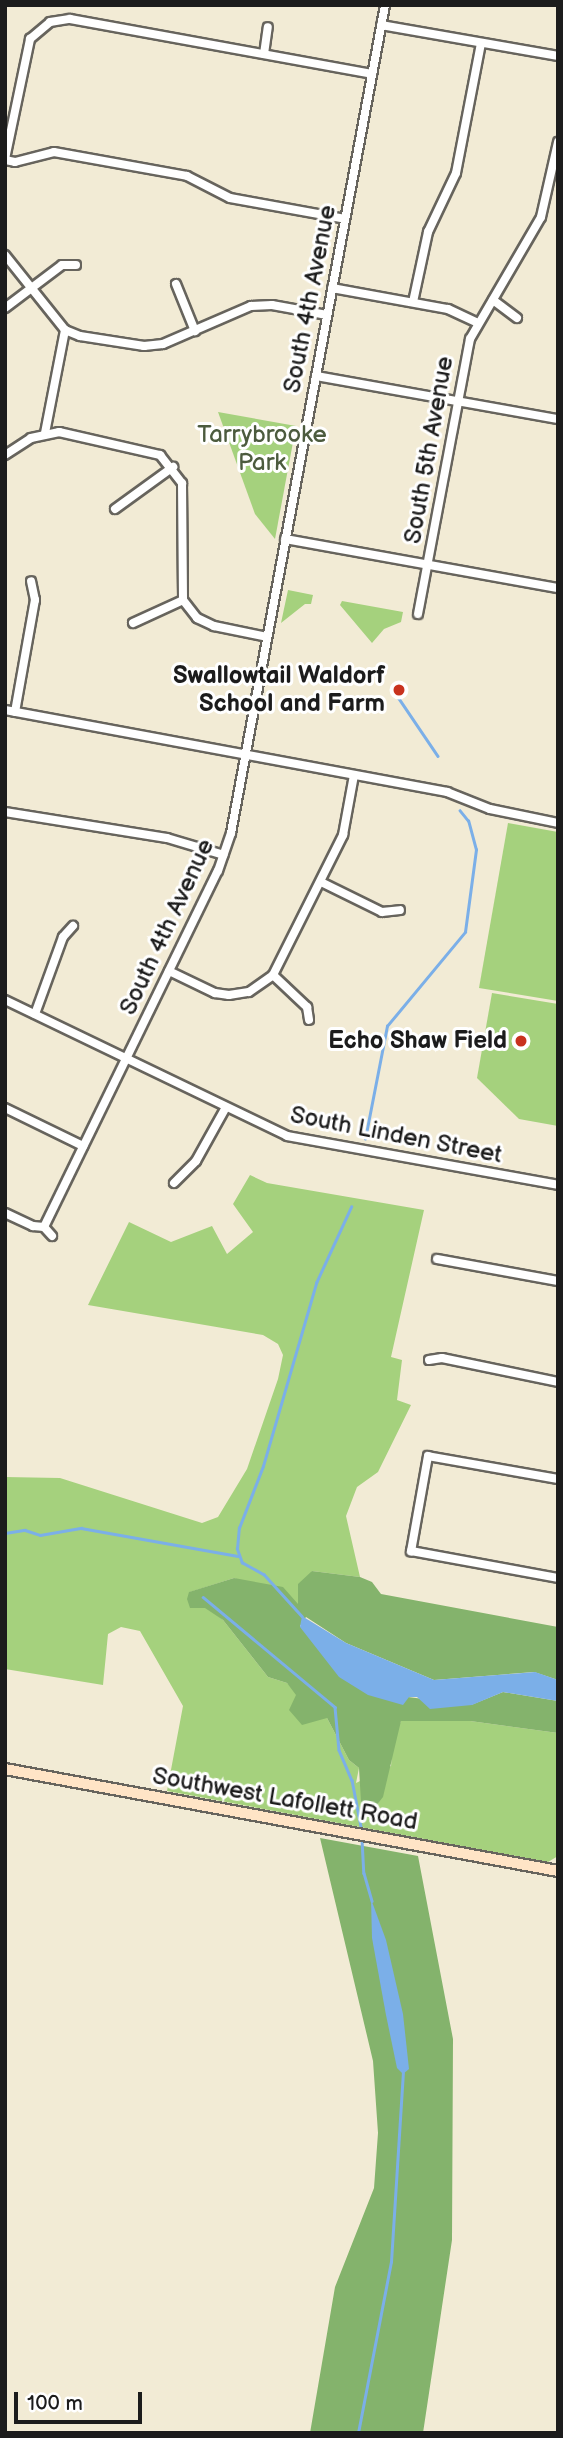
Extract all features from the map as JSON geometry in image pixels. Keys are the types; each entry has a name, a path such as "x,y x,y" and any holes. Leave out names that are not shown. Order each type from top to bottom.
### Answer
{"street":[{"name":"South 4th Avenue","path":"44,1227 224,855 246,755 385,5"},
{"path":"345,219 230,198 187,176 54,152 15,162 5,160 30,39 50,22 70,19 372,74"},
{"path":"381,25 558,56"},
{"path":"264,54 268,27"},
{"path":"413,302 428,232 456,173 481,43"},
{"name":"South 5th Avenue","path":"418,614 457,401 476,322 493,300 541,217 558,142"},
{"path":"5,255 65,330 144,346 195,331 251,306 272,305 327,315"},
{"path":"5,307 62,265 76,265"},
{"path":"176,284 195,331"},
{"path":"332,288 448,309 476,322"},
{"path":"493,300 517,318"},
{"path":"45,433 65,330"},
{"path":"316,376 558,419"},
{"path":"5,455 45,433 144,448 173,467 182,483 183,600 197,618 214,626 267,637"},
{"path":"115,509 173,467"},
{"path":"285,539 558,588"},
{"path":"16,712 35,600 30,581"},
{"path":"133,623 183,600"},
{"path":"5,710 447,792 490,809 558,823"},
{"path":"169,971 215,993 229,995 249,992 273,975 342,835 354,775"},
{"path":"5,812 167,838 224,855"},
{"path":"321,882 382,912 400,910"},
{"path":"35,1014 64,937 74,926"},
{"path":"273,975 307,1007 309,1020"},
{"name":"South Linden Street","path":"5,1000 225,1109 300,1140 558,1185"},
{"path":"5,1108 83,1146"},
{"path":"174,1183 196,1161 225,1109"},
{"path":"5,1213 33,1227 44,1227 52,1237"},
{"path":"437,1259 558,1281"},
{"path":"429,1360 442,1357 558,1382"},
{"path":"558,1479 428,1456 411,1551 558,1578"},
{"name":"Southwest Lafollett Road","path":"5,1769 558,1871"}],"green space":[{"name":"Tarrybrooke Park","path":"218,412 296,426 275,539 255,514"},
{"path":"288,590 313,595 311,604 305,604 281,623"},
{"path":"342,601 403,612 401,622 384,629 372,643 340,605"},
{"path":"508,823 558,832 558,1001 479,988"},
{"name":"Echo Shaw Field","path":"492,993 558,1004 558,1126 519,1119 477,1078"},
{"path":"250,1175 267,1183 424,1210 391,1357 402,1360 397,1400 411,1405 378,1472 357,1487 346,1516 360,1577 312,1571 299,1605 234,1578 190,1592 223,1620 268,1677 287,1683 327,1718 349,1760 359,1768 356,1783 391,1766 393,1739 401,1721 470,1721 558,1733 558,1856 548,1862 167,1791 183,1706 140,1631 121,1627 108,1634 103,1685 5,1669 5,1477 60,1478 202,1523 218,1517 247,1469 278,1379 283,1355 278,1344 263,1335 88,1305 129,1222 171,1242 212,1226 227,1254 253,1232 233,1204"},
{"path":"312,1571 360,1577 372,1582 381,1594 558,1627 558,1680 534,1672 434,1680 346,1643 306,1617 300,1626 326,1657 408,1697 471,1705 503,1692 558,1701 558,1733 470,1721 401,1721 383,1797 375,1807 361,1802 359,1768 349,1760 327,1718 302,1725 289,1710 296,1695 287,1683 268,1677 223,1620 205,1608 190,1608 187,1599 189,1592 234,1578 283,1587 298,1604 298,1584"},
{"path":"320,1838 418,1856 453,2039 452,2240 423,2433 310,2433 335,2287 374,2188 378,2133 373,2061"}],"water":[{"path":"302,1616 346,1643 434,1680 535,1672 558,1680 558,1701 503,1692 472,1705 430,1709 417,1697 409,1697 403,1705 368,1695 339,1677 300,1627"},
{"path":"371,1899 386,1940 403,2014 409,2069 403,2074 397,2068 386,2015 372,1938"}],"waterway":[{"path":"398,697 438,756"},
{"path":"365,1139 387,1026 465,932 476,850 468,821 460,811"},
{"path":"302,1617 264,1575 242,1563 237,1549 239,1528 263,1466 316,1283 351,1207"},
{"path":"5,1533 25,1530 40,1535 81,1528 238,1556"},
{"path":"203,1597 335,1707 339,1750 352,1780 362,1832"},
{"path":"362,1839 364,1873 372,1901"},
{"path":"358,2433 391,2262 403,2073"}],"place":[{"name":"Swallowtail Waldorf School and Farm","path":"399,690"},
{"name":"Echo Shaw Field","path":"521,1041"}]}
